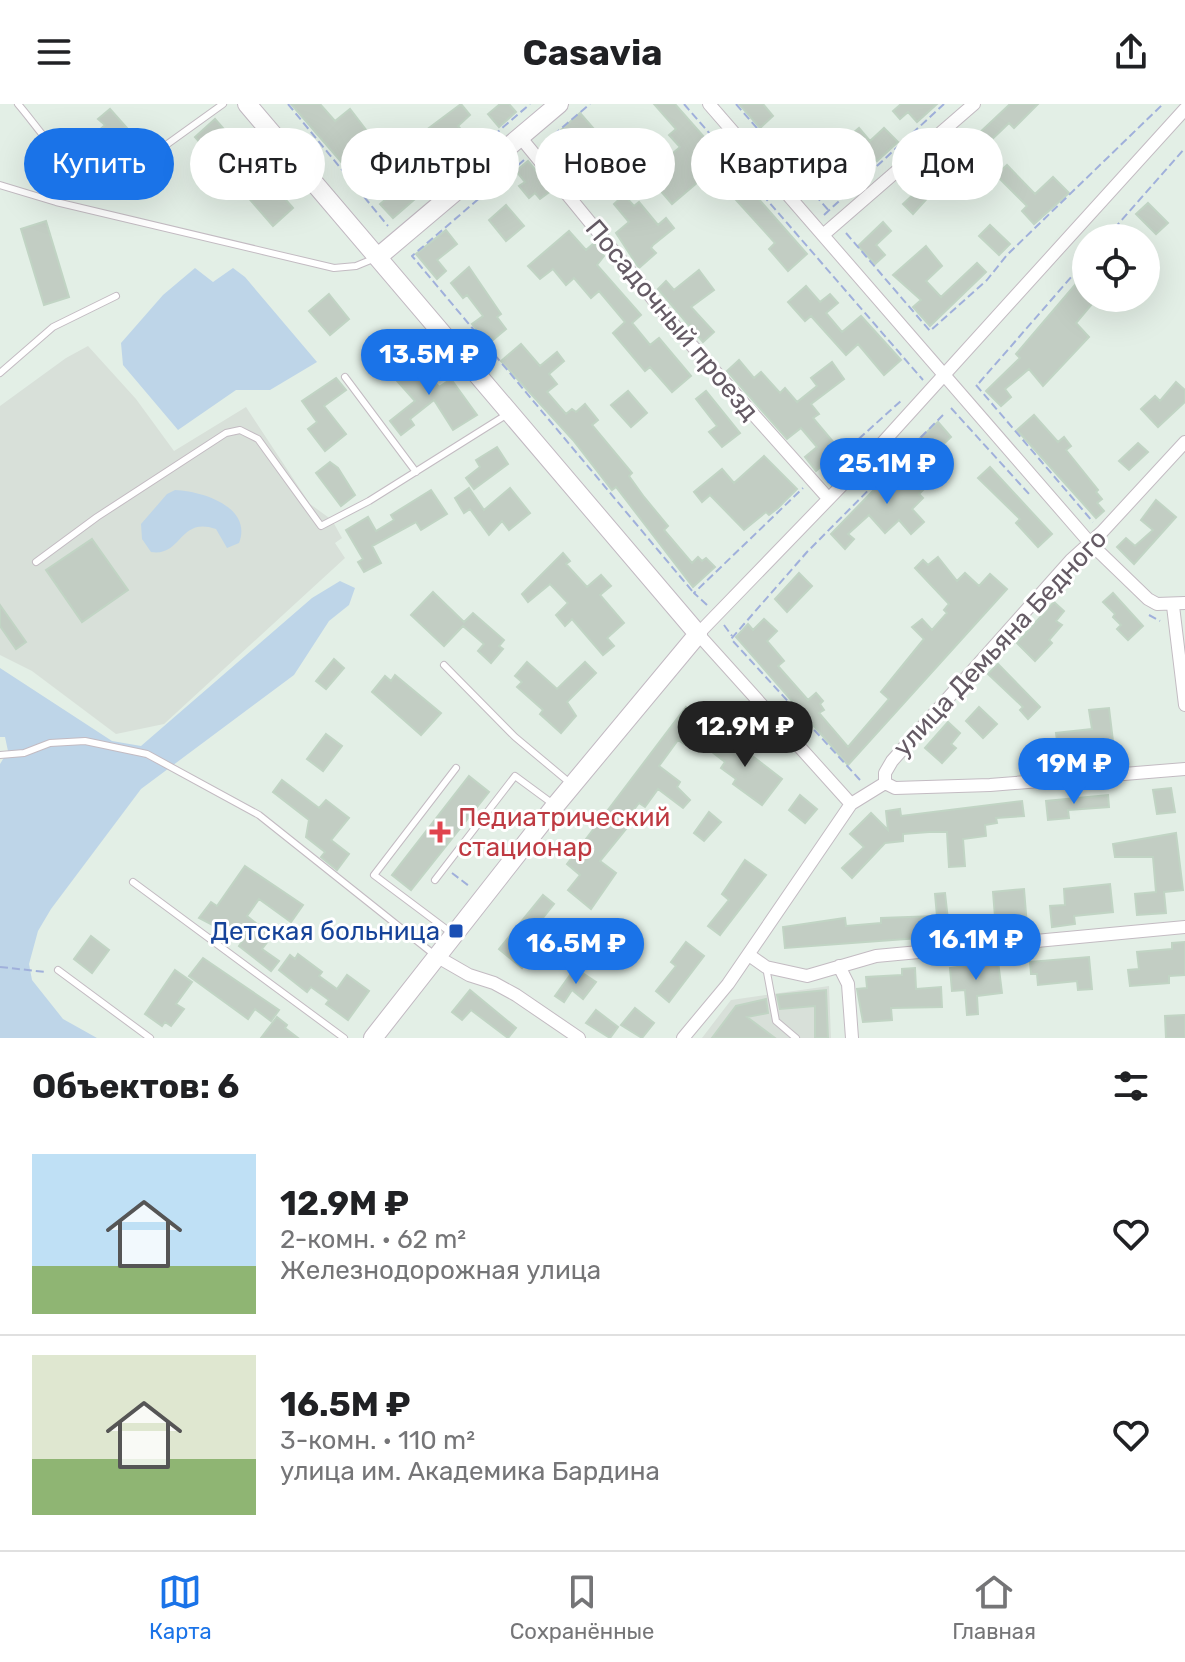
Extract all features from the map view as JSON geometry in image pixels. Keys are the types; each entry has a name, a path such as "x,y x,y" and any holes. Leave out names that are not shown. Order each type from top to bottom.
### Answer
{"street":[{"path":"247,104 694,628 851,804"},
{"path":"378,257 527,145 559,104"},
{"path":"709,104 815,223 943,376 1055,498 1090,543 1148,599 1179,604 1185,705"},
{"path":"823,235 974,104"},
{"path":"373,1038 694,628 828,498 1185,109"},
{"name":"Посадочный проезд","path":"527,145 624,266 828,498"},
{"name":"улица Демьяна Бедного","path":"683,1038 749,955 802,872 851,804 869,790 885,783 885,773 892,761 912,737 1185,442"},
{"path":"885,783 895,788 990,785 1185,769"},
{"path":"749,955 766,967 807,976 876,956 1185,927"},
{"path":"436,956 469,975 494,983 516,995 579,1038"},
{"path":"839,966 848,984 852,1038"}],"lane":[{"path":"18,104 74,168 87,177 108,181 123,176 223,104"},
{"path":"0,185 56,202 334,268 356,266 378,257"},
{"path":"0,373 53,327 116,296"},
{"path":"345,377 416,472"},
{"path":"36,562 97,517 226,433 240,430 258,439 321,526 511,413"},
{"path":"444,665 515,737 573,785"},
{"path":"0,755 24,753 50,743 85,741 147,754 259,815 436,956"},
{"path":"453,935 374,875 456,768"},
{"path":"435,880 515,776 555,806"},
{"path":"133,882 344,1038"},
{"path":"766,967 776,1021 796,1038"},
{"path":"58,970 150,1038"}],"path":[{"path":"288,104 387,226 392,223"},
{"path":"503,128 530,104"},
{"path":"590,104 527,145 412,256 694,593 708,605 694,628"},
{"path":"684,104 924,381"},
{"path":"800,236 944,104"},
{"path":"930,331 987,280 1007,255 1163,104"},
{"path":"1118,224 1185,148"},
{"path":"1072,276 977,384 1102,532"},
{"path":"694,593 811,481 903,400"},
{"path":"869,790 731,639 807,552 943,415"},
{"path":"445,868 472,889"},
{"path":"0,967 41,973 58,970"}],"shaded area":[{"path":"195,268 213,282 233,268 245,277 317,362 270,390 236,390 178,430 123,365 121,343 163,295"},
{"path":"88,346 136,399 174,451 246,407 310,504 332,520 342,538 335,543 345,558 164,724 116,734 32,671 0,655 0,406 66,358"},
{"path":"175,490 211,498 232,511 239,520 239,543 227,548 216,529 204,526 187,532 169,549 151,552 142,539 141,524 167,494"},
{"path":"340,581 355,588 349,605 329,621 294,675 141,789 38,931 29,964 32,980 63,1019 97,1038 0,1038 0,764 8,751 5,737 0,737 0,668 112,741 141,746 312,598"},
{"path":"829,986 831,1038 702,1038 731,1000"}],"building":[{"path":"291,104 320,104 335,121 350,109 365,128 341,128 341,162 325,143 325,128 312,128"},
{"path":"461,104 470,115 458,126 460,128 429,128"},
{"path":"500,104 509,104 516,112 499,127 488,114"},
{"path":"654,104 675,104 696,128 691,128 691,188 672,204 669,200 675,200 675,151 680,147 675,142 676,129"},
{"path":"739,104 763,104 773,116 760,128"},
{"path":"901,104 937,104 917,122 908,112 900,119 893,111"},
{"path":"1010,104 1038,104 1014,128 1009,123 1003,129 984,128"},
{"path":"110,109 127,128 102,128 105,125 98,119"},
{"path":"580,113 593,128 563,128"},
{"path":"215,119 223,128 205,128"},
{"path":"884,128 892,136 892,147 877,161 876,135"},
{"path":"528,161 535,169 535,193 529,198 519,186 525,182 519,175 519,168"},
{"path":"1007,165 1035,194 1053,177 1069,193 1034,224 1022,211 1027,206 1003,182 1003,169"},
{"path":"250,200 286,200 293,208 273,226"},
{"path":"385,200 414,200 393,218 380,204"},
{"path":"618,200 629,200 634,206 639,202 658,225 666,218 674,228 653,245 651,248 656,253 639,268 616,233 629,222 614,204"},
{"path":"736,200 759,200 807,254 788,271 769,249 775,243"},
{"path":"907,200 926,200 913,214 903,204"},
{"path":"1148,203 1168,223 1160,230 1160,224 1146,224 1136,214"},
{"path":"506,205 524,226 506,241 489,220"},
{"path":"46,221 69,297 44,305 21,229"},
{"path":"883,222 891,231 876,245 885,255 875,264 858,246"},
{"path":"990,225 1010,244 999,255 979,236"},
{"path":"446,230 457,244 437,260 446,271 437,279 416,254"},
{"path":"569,231 586,250 594,243 604,256 597,265 641,315 632,323 650,345 659,338 691,376 672,392 650,367 645,371 613,333 625,322 599,291 591,298 574,278 566,285 553,269 540,279 528,266"},
{"path":"926,246 942,266 926,281 941,297 977,263 986,272 930,326 913,307 921,300 893,275"},
{"path":"469,267 501,314 497,317 506,329 488,344 472,324 483,316 467,295 463,298 451,283"},
{"path":"699,270 714,290 691,307 714,332 703,342 658,289 666,281 674,290"},
{"path":"806,286 820,302 830,294 838,303 826,313 842,332 861,316 901,360 884,375 858,344 846,355 811,316 805,321 788,302"},
{"path":"1072,288 1072,312 1085,312 1076,323 1089,337 1043,386 1029,369 1005,389 1011,397 1001,406 986,391 1020,358 1016,354"},
{"path":"329,294 349,319 330,335 309,311"},
{"path":"521,344 540,366 557,352 564,361 549,374 557,384 547,392 566,414 572,409 576,412 585,404 598,420 592,425 632,473 629,476 668,526 664,530 692,563 698,557 702,561 706,558 715,567 693,587 616,487 612,490 573,440 501,361"},
{"path":"412,356 439,387 451,379 477,415 453,430 434,400 410,419 414,425 401,435 390,421 415,401 391,374"},
{"path":"739,360 754,378 761,372 780,393 785,388 797,402 817,386 811,378 832,362 844,379 811,404 819,414 813,418 840,450 816,471 805,457 817,447 801,428 787,439 727,371"},
{"path":"336,378 346,390 324,406 346,434 325,451 308,429 317,422 302,401"},
{"path":"1176,382 1185,390 1185,402 1158,427 1141,409 1155,396 1160,401"},
{"path":"628,391 647,413 631,427 611,405"},
{"path":"706,391 740,433 722,447 709,432 717,426 696,399"},
{"path":"1034,415 1058,442 1064,437 1071,446 1066,450 1098,490 1096,492 1102,499 1097,503 1104,511 1096,518 1017,430"},
{"path":"938,422 951,437 934,453 920,438"},
{"path":"1138,443 1148,452 1129,470 1119,461"},
{"path":"497,447 508,464 474,489 466,478 480,467 476,460"},
{"path":"764,456 797,489 769,515 766,512 744,530 710,495 702,502 694,492 722,469 734,483"},
{"path":"330,462 338,468 355,495 341,506 316,473"},
{"path":"901,462 925,488 919,494 923,498 912,509 924,522 911,534 899,520 885,533 869,515 848,534 854,539 845,549 831,534"},
{"path":"990,467 1052,534 1038,547 1016,523 1020,519 978,478"},
{"path":"469,488 484,510 510,488 530,513 509,530 502,521 489,535 470,509 464,513 455,498"},
{"path":"431,490 447,514 421,530 416,522 372,546 381,563 364,572 358,562 363,559 346,530 368,517 376,531 394,520 391,515"},
{"path":"1156,500 1176,517 1134,564 1117,547 1126,538 1135,546 1153,530 1141,520"},
{"path":"92,539 128,590 82,622 46,570"},
{"path":"563,553 570,561 566,564 587,587 601,575 611,586 600,595 624,623 607,638 614,646 603,655 572,619 565,626 556,615 568,603 550,584 528,602 522,594"},
{"path":"938,557 957,581 965,573 979,586 990,574 1007,589 848,765 736,637 748,624 753,630 764,619 777,631 767,641 784,661 778,666 808,700 816,693 823,701 820,704 824,710 819,713 848,747 889,699 881,692 924,639 912,627 922,619 932,630 947,613 944,610 949,604 915,568 923,560 928,565"},
{"path":"799,573 812,586 787,612 775,599"},
{"path":"433,592 464,622 473,613 504,640 499,646 503,649 491,663 478,651 484,644 463,626 444,646 411,615"},
{"path":"1113,593 1143,626 1128,640 1117,629 1121,625 1113,617 1115,614 1103,602"},
{"path":"1054,602 1064,611 1056,621 1062,625 1049,640 1052,643 1035,661 1017,643"},
{"path":"0,605 26,642 16,649 0,626"},
{"path":"334,659 344,668 326,689 316,681"},
{"path":"527,662 557,689 585,662 596,673 567,702 576,716 561,733 540,714 543,710 517,687 522,682 515,676"},
{"path":"998,664 1040,707 1028,719 1020,710 1023,707 988,674"},
{"path":"395,675 441,713 421,735 372,692 385,676 391,681"},
{"path":"686,707 702,719 684,744 678,740 659,766 680,782 677,787 690,800 683,808 658,789 645,807 639,803 626,820 630,824 600,861 616,873 591,909 568,890 580,875 567,864"},
{"path":"979,707 997,724 983,738 966,721"},
{"path":"1109,708 1113,741 1084,744 1085,756 1047,760 1045,743 1057,741 1056,733 1092,729 1089,710"},
{"path":"948,722 960,733 951,744 956,748 942,763 925,748"},
{"path":"720,731 782,779 762,805 733,784 736,779 721,768 725,762 707,748"},
{"path":"326,734 342,746 323,771 307,759"},
{"path":"469,776 489,792 411,890 392,875"},
{"path":"282,780 319,808 326,800 349,818 331,840 349,854 337,870 321,857 325,852 306,837 309,820 273,792"},
{"path":"1171,788 1175,812 1157,814 1153,790"},
{"path":"800,795 817,809 805,823 789,810"},
{"path":"1108,795 1109,807 1068,810 1069,818 1048,820 1046,801"},
{"path":"1022,801 1024,816 996,818 997,823 985,825 986,836 963,839 965,866 949,867 947,832 929,832 903,834 903,841 885,843 852,878 842,868 864,847 850,834 871,813 888,830 886,811 900,809 901,816"},
{"path":"709,812 721,822 704,841 694,833"},
{"path":"1176,833 1183,890 1164,892 1166,913 1137,915 1135,894 1156,892 1153,857 1115,857 1113,844"},
{"path":"745,860 766,875 720,935 708,926 729,900 722,894"},
{"path":"245,866 303,905 291,922 259,899 247,916 272,936 262,949 279,961 271,971 239,946 243,940 225,926 222,930 199,918 211,902 217,906"},
{"path":"1110,884 1113,912 1074,916 1075,924 1052,927 1050,906 1065,905 1064,889"},
{"path":"1024,889 1027,926 1013,927 1012,916 995,917 993,892"},
{"path":"945,893 948,920 971,918 973,934 785,948 783,927 845,918 846,926 881,923 881,918 937,916 935,894"},
{"path":"543,895 554,904 523,943 535,952 522,968 499,949"},
{"path":"91,936 109,950 92,973 74,959"},
{"path":"686,942 704,956 669,1002 656,991 676,966 671,962"},
{"path":"1185,942 1185,975 1169,976 1169,983 1130,986 1128,970 1139,969 1137,952 1172,949 1172,943"},
{"path":"298,954 322,972 319,976 337,989 347,975 369,991 348,1020 326,1004 329,1000 311,987 307,992 279,970 290,955 295,959"},
{"path":"1089,957 1092,989 1078,990 1077,981 1038,985 1037,974 1031,974 1030,962"},
{"path":"203,958 279,1010 271,1021 255,1009 248,1019 189,976"},
{"path":"998,961 1002,993 977,996 978,1014 967,1015 965,990 952,991 950,968"},
{"path":"575,968 596,982 583,999 572,990 564,1002 555,996"},
{"path":"915,968 916,989 941,987 942,1007 891,1008 892,1020 863,1022 857,989 867,988 866,977 902,975 902,969"},
{"path":"175,970 192,982 176,1004 184,1009 171,1026 165,1022 162,1026 145,1014"},
{"path":"470,990 516,1028 508,1038 471,1010 462,1020 452,1012"},
{"path":"826,990 828,1038 815,1038 815,1006 780,1009 777,995"},
{"path":"766,999 768,1013 747,1017 775,1038 712,1038 736,1006"},
{"path":"635,1008 654,1023 642,1038 621,1025"},
{"path":"596,1010 618,1027 610,1038 586,1023"},
{"path":"1185,1015 1185,1038 1166,1038 1165,1016"},
{"path":"277,1017 287,1025 285,1028 298,1038 261,1038"}],"place":[{"name":"Педиатрический стационар","path":"440,832"},
{"name":"Детская больница","path":"456,931"}]}
